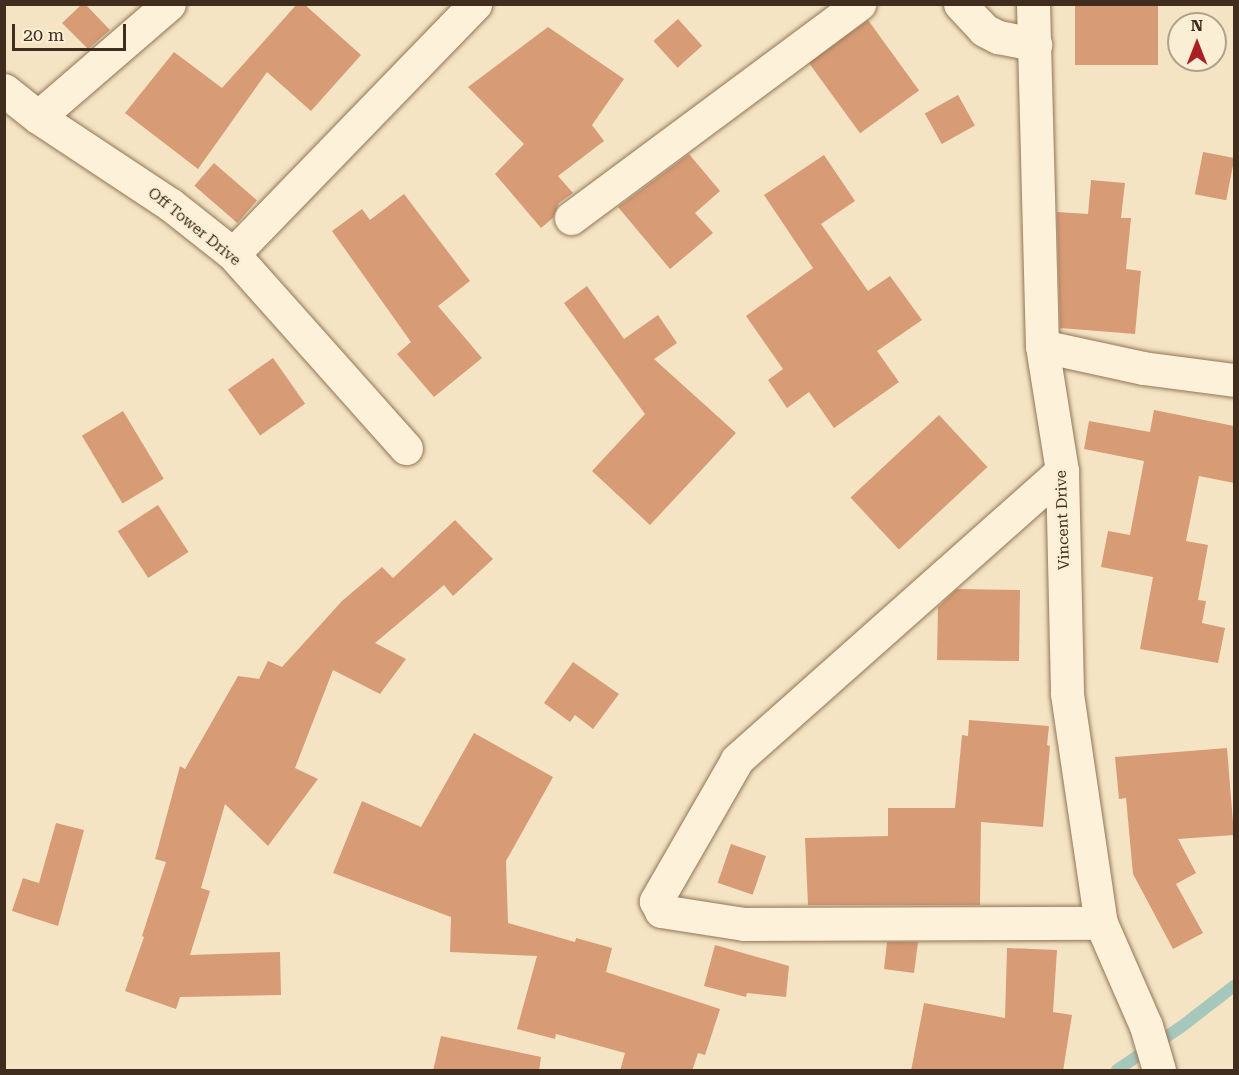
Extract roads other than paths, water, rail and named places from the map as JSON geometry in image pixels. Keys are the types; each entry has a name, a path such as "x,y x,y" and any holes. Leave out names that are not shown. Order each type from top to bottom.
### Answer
{"street":[{"path":"38,117 169,4"},
{"path":"233,254 475,4"},
{"path":"572,218 859,4"},
{"path":"960,4 984,30 998,37 1035,44"},
{"name":"Vincent Drive","path":"1033,4 1042,346 1062,471 1067,694 1101,923 1146,1026 1159,1068"},
{"name":"Off Tower Drive","path":"4,90 38,117 171,205 233,254 406,448"},
{"path":"1042,346 1143,368 1234,380"},
{"path":"1062,471 737,760 656,901 661,911 744,924 1101,923"}],"waterway":[{"path":"1117,1070 1181,1027 1234,986"}]}
